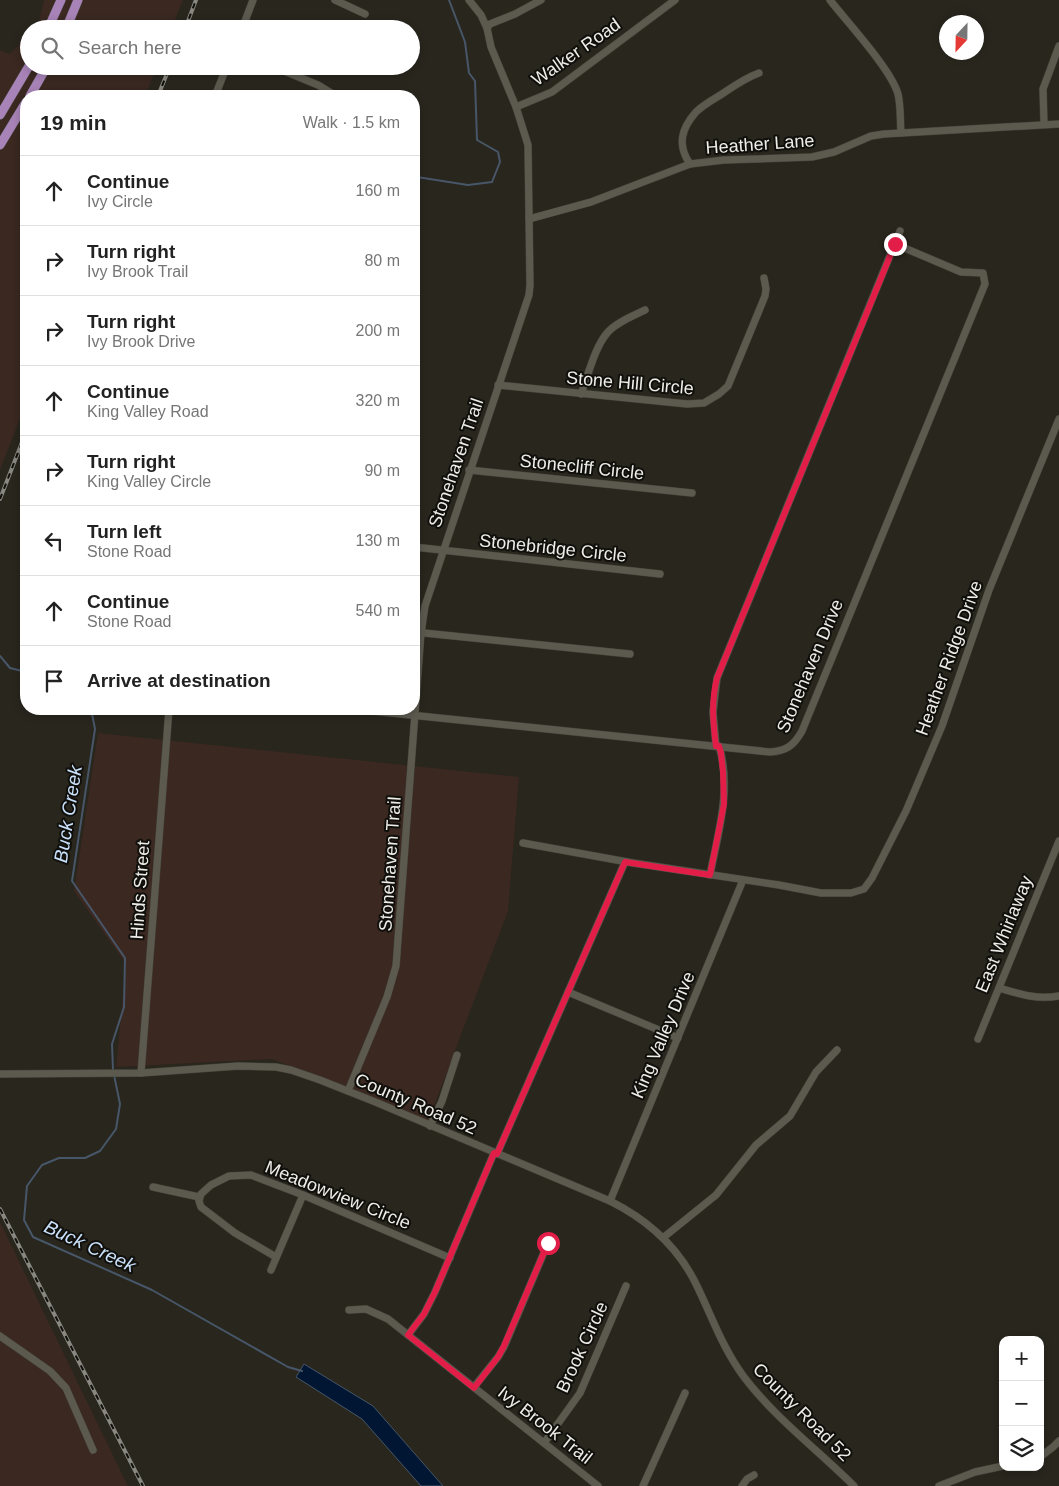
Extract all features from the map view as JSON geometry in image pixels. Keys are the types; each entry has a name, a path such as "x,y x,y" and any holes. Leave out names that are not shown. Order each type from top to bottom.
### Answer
{"main road":[{"path":"52,20 61,0"},
{"path":"70,20 78,0"},
{"path":"0,116 24,75"},
{"path":"33,90 42,75"},
{"path":"13,93 20,98"},
{"path":"0,145 20,112"}],"street":[{"path":"245,20 253,0"},
{"path":"335,0 365,14"},
{"name":"Stonehaven Trail","path":"420,625 442,550 529,295 531,269 528,145 516,107 491,47 487,28 481,15 469,0"},
{"path":"487,28 490,24 516,14 541,0"},
{"name":"Walker Road","path":"516,107 552,92 675,0"},
{"path":"830,0 882,66 895,86 899,105 901,133"},
{"path":"1044,124 1043,89 1059,46"},
{"path":"690,164 684,154 682,140 688,124 697,111 746,78 759,73"},
{"path":"217,90 223,75"},
{"path":"294,75 326,90"},
{"name":"Heather Lane","path":"529,220 591,202 690,164 724,160 812,157 834,152 871,136 1059,124"},
{"path":"710,875 724,804 723,772 713,712 717,678 900,232"},
{"name":"Stonehaven Drive","path":"415,715 770,752 780,751 791,746 799,736 985,284 983,273 961,272 895,244"},
{"name":"Stone Hill Circle","path":"498,385 687,404 697,404 712,399 728,386 736,370 765,296 764,278"},
{"path":"581,394 604,337 616,326 645,310"},
{"name":"Heather Ridge Drive","path":"743,880 821,893 858,892 869,885 906,812 951,702 989,590 1059,419"},
{"name":"Stonecliff Circle","path":"469,470 692,493"},
{"name":"Stonebridge Circle","path":"420,548 660,574"},
{"path":"420,632 630,654"},
{"name":"Hinds Street","path":"142,1073 169,715"},
{"name":"Stonehaven Trail","path":"348,1091 387,998 396,966 415,715"},
{"name":"East Whirlaway","path":"978,1039 1059,841"},
{"path":"523,843 625,862 743,880"},
{"path":"408,1335 429,1305 625,862"},
{"name":"King Valley Drive","path":"610,1201 743,880"},
{"path":"999,988 1029,997 1059,996"},
{"path":"568,992 678,1038"},
{"path":"664,1237 716,1196 756,1145 790,1116 816,1072 837,1050"},
{"path":"430,1126 442,1101 457,1055"},
{"name":"County Road 52","path":"0,1074 125,1074 238,1066 276,1067 303,1073 348,1091 631,1211 664,1237 687,1268 702,1294 720,1338 751,1386 772,1409 854,1486"},
{"name":"Meadowview Circle","path":"199,1197 204,1190 220,1180 239,1174 260,1178 303,1194 450,1258"},
{"path":"153,1187 199,1197 201,1207 223,1225 276,1257"},
{"path":"271,1270 303,1194"},
{"path":"474,1388 498,1357 504,1346 548,1243"},
{"name":"Brook Circle","path":"544,1443 580,1393 626,1286"},
{"name":"Ivy Brook Trail","path":"349,1310 362,1308 388,1319 598,1486"},
{"path":"0,1336 44,1366 66,1388 93,1450"},
{"path":"643,1486 685,1393"},
{"path":"1044,1454 1059,1441"},
{"path":"939,1486 975,1472 999,1467"},
{"path":"742,1486 747,1479 754,1475"}],"shaded area":[{"path":"44,0 183,0 175,20 39,20"},
{"path":"20,43 20,75 153,75 147,90 20,90 20,418 0,470 0,50 10,54"},
{"path":"98,733 519,777 508,911 428,1122 272,1059 116,1067 126,964 74,891"},
{"path":"0,1222 108,1445 128,1486 0,1486"}],"water":[{"path":"304,1364 373,1406 443,1486 421,1486 362,1419 296,1377"}],"waterway":[{"name":"Buck Creek","path":"420,177 468,185 492,182 500,162 498,152 477,140 475,81 469,73 465,42 449,0"},
{"path":"0,656 10,668 20,670"},
{"name":"Buck Creek","path":"92,715 95,729 72,881 125,958 124,1007 112,1044 113,1070"},
{"name":"Buck Creek","path":"114,1075 120,1104 116,1129 100,1151 85,1158 59,1158 42,1165 27,1186 24,1220 33,1237 152,1290 288,1367 302,1371"}],"railway":[{"path":"188,20 196,0"},
{"path":"160,90 166,75"},
{"path":"0,499 20,447"},
{"path":"0,1209 143,1486"}],"route":[{"path":"548,1243 504,1346 498,1357 474,1388 408,1335 424,1314 435,1292 494,1153 497,1154 625,862 710,875 724,804 721,753 719,746 716,746 713,727 714,694 717,678 895,244"}]}
